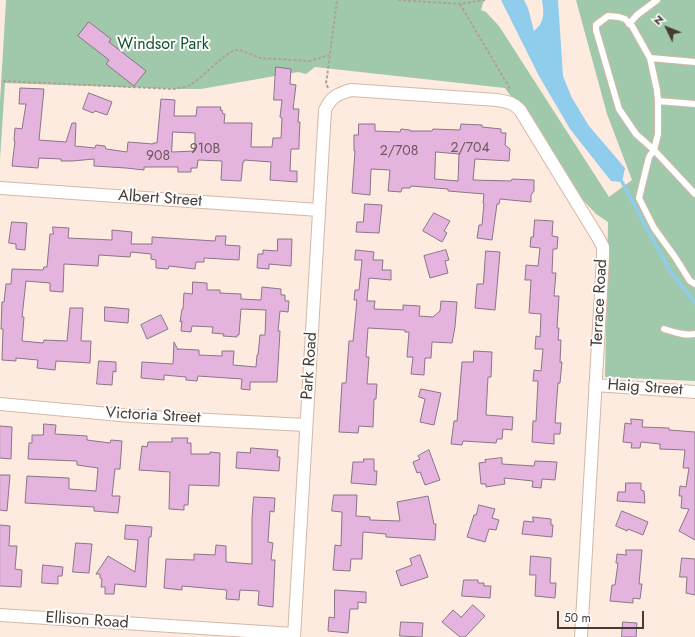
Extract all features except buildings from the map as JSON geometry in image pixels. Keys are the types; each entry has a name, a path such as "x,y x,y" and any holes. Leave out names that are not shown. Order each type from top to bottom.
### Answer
{"street":[{"path":"334,97 340,93 351,90 509,102"},
{"name":"Park Road","path":"294,636 325,110 334,97"},
{"name":"Terrace Road","path":"509,102 520,110 600,238 603,247 581,637"},
{"name":"Albert Street","path":"0,188 319,210"},
{"name":"Haig Street","path":"595,385 695,392"},
{"name":"Victoria Street","path":"0,404 131,416 306,424"},
{"name":"Ellison Road","path":"0,615 294,636"}],"lane":[{"path":"629,24 636,15 657,0"},
{"path":"695,194 654,150 636,134 618,109 596,30 596,24 608,16 625,19 650,58 657,90 658,134 654,150 649,157 639,198 654,228 690,281 695,284"},
{"path":"650,58 695,62"},
{"path":"658,101 695,104"},
{"path":"664,329 675,333 695,334"}],"path":[{"path":"334,97 326,83 336,0"},
{"path":"398,0 460,4 485,0"},
{"path":"460,4 509,86 509,102"},
{"path":"3,81 174,89 188,86 196,81 234,50 240,50 260,58 310,61 330,55"}],"green space":[{"name":"Windsor Park","path":"6,0 484,0 481,10 486,12 499,26 609,197 632,180 607,114 576,0 695,0 695,381 605,377 608,222 596,214 583,200 505,88 315,67 306,74 298,72 201,89 5,83 0,159 0,102"}],"water":[{"path":"501,0 524,0 528,8 534,31 538,28 542,21 542,0 558,0 563,76 572,98 589,126 625,168 622,182 611,181 570,129 539,76"}],"waterway":[{"path":"622,182 670,271 695,303"}]}
